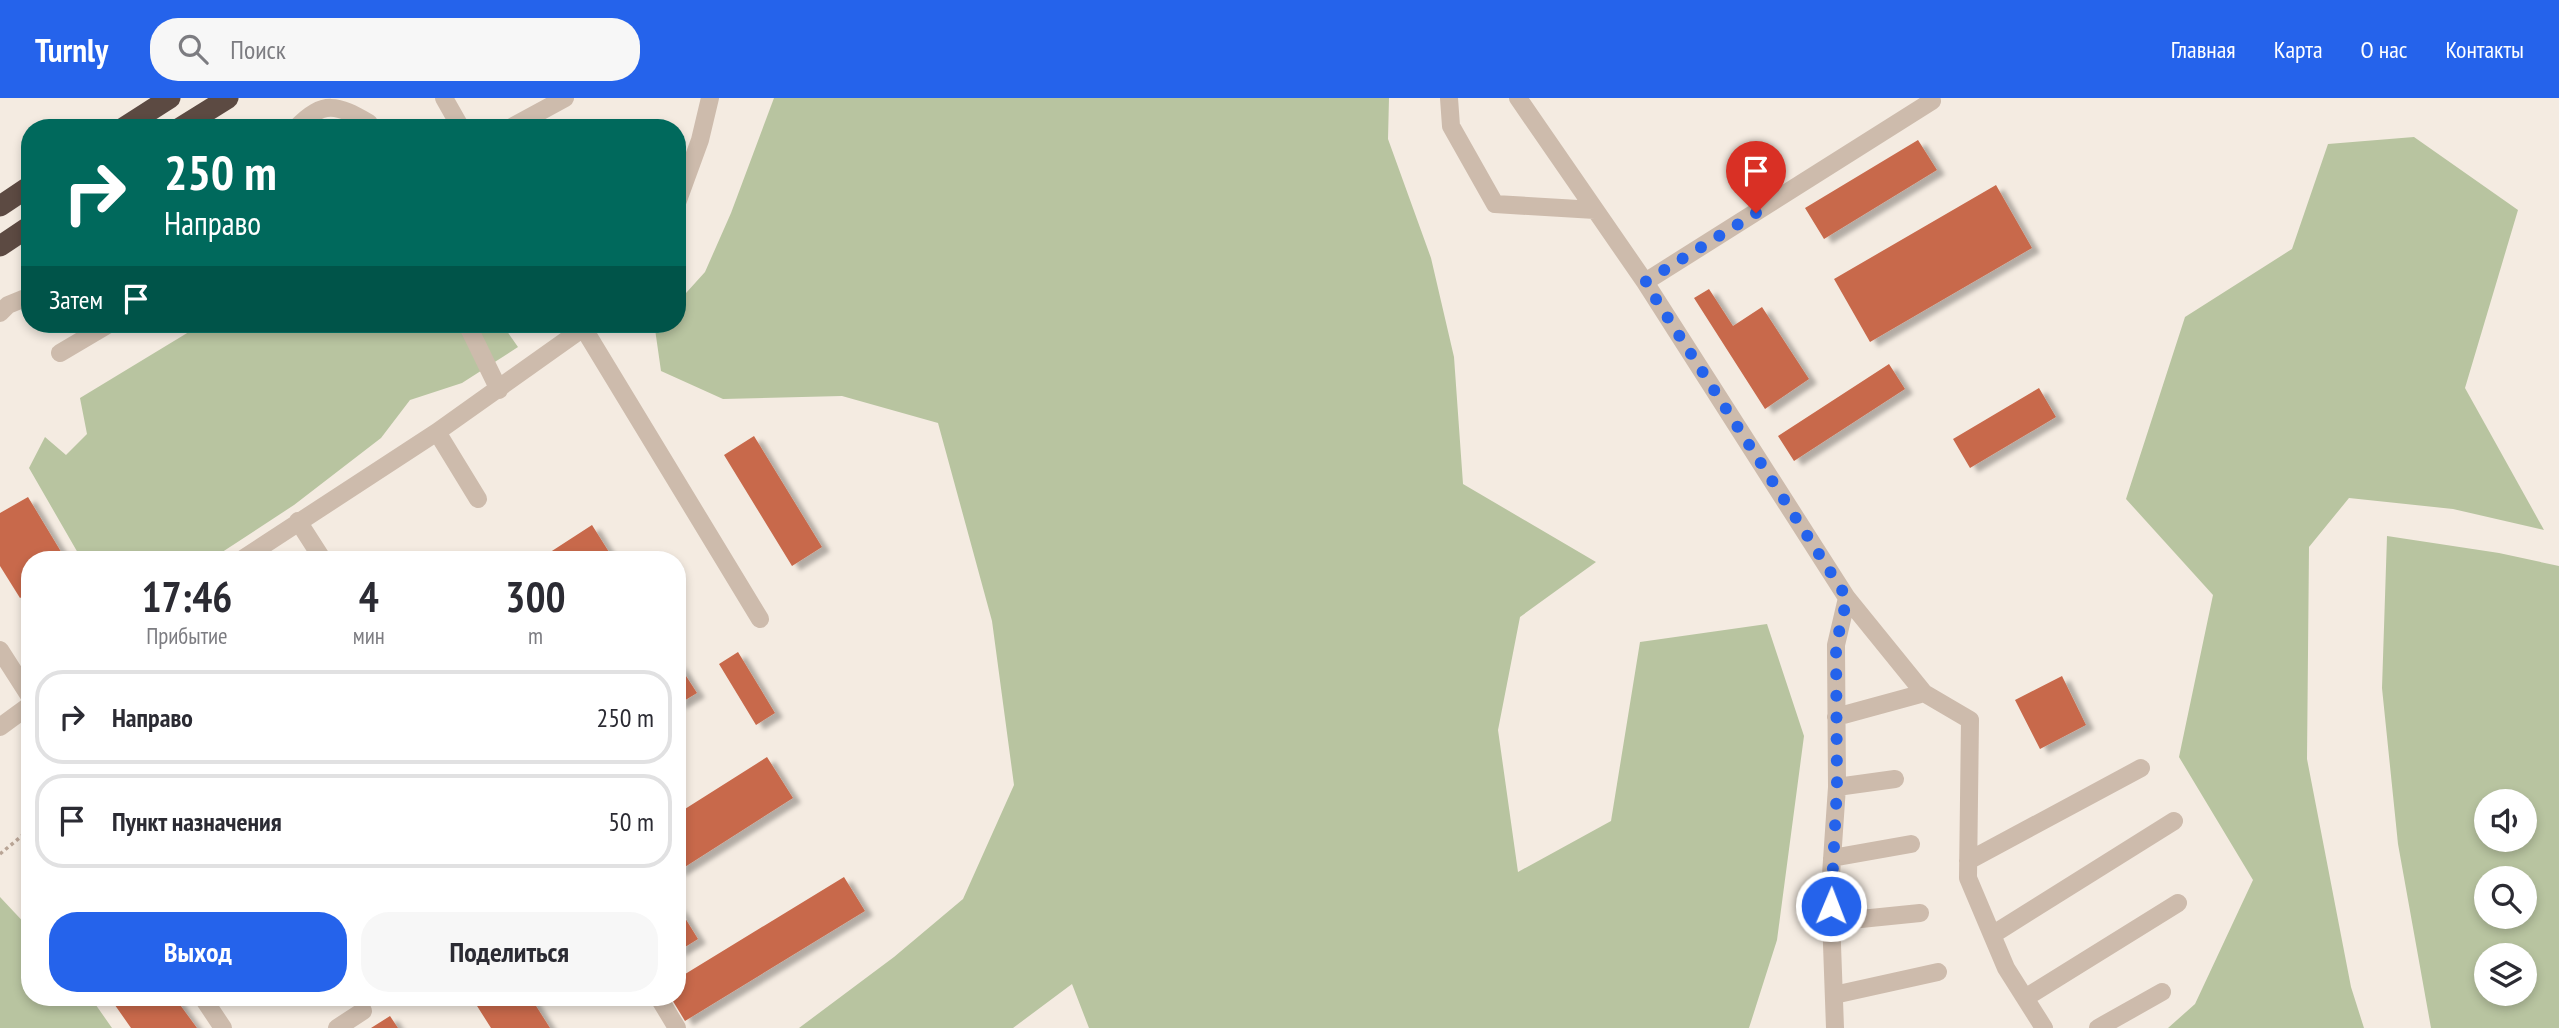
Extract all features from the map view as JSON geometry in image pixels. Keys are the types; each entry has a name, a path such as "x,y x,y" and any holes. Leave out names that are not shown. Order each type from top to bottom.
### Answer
{"highway":[{"path":"137,119 170,98"},
{"path":"194,119 228,98"},
{"path":"0,206 21,192"},
{"path":"0,246 21,232"}],"street":[{"path":"444,98 456,119"},
{"path":"526,119 565,98"},
{"path":"686,178 700,140 710,98"},
{"path":"1449,98 1451,126 1495,204 1595,210"},
{"path":"1518,98 1645,282 1847,598 1924,692 1970,720 1968,878 2006,968 2045,1028"},
{"path":"1645,282 1933,99"},
{"path":"304,119 311,112 348,103 365,119"},
{"path":"0,313 8,305 21,300"},
{"path":"60,353 94,333"},
{"path":"471,333 499,390"},
{"path":"254,551 437,432 576,333"},
{"path":"590,333 761,619"},
{"path":"437,432 478,499"},
{"path":"298,521 317,551"},
{"path":"1835,1028 1831,922 1837,787 1836,645 1847,598"},
{"path":"0,650 21,683"},
{"path":"1836,718 1924,692"},
{"path":"0,727 21,712"},
{"path":"1968,861 2141,768"},
{"path":"1837,787 1895,779"},
{"path":"1992,935 2174,821"},
{"path":"1832,858 1911,844"},
{"path":"2025,998 2178,903"},
{"path":"1831,922 1920,914"},
{"path":"1834,995 1938,972"},
{"path":"2098,1028 2162,992"},
{"path":"208,1006 223,1028"},
{"path":"664,1006 677,1028"},
{"path":"337,1028 363,1011"}],"path":[{"path":"0,854 21,836"}],"green space":[{"path":"774,98 1389,98 1388,139 1431,258 1454,357 1463,484 1596,562 1520,617 1498,730 1518,872 1611,821 1640,642 1767,624 1804,736 1777,940 1749,1028 1089,1028 1072,984 1013,1028 799,1028 894,957 963,899 1014,785 992,621 938,423 842,396 723,399 661,371 656,333 686,333 686,293 705,272 731,213"},
{"path":"2414,137 2518,210 2465,388 2544,530 2453,509 2349,498 2309,547 2307,759 2351,987 2364,1028 2168,1028 2195,1004 2253,880 2179,757 2213,595 2126,499 2185,317 2292,249 2328,144"},
{"path":"187,333 508,333 518,347 462,383 410,400 381,438 294,505 224,551 77,551 29,468 45,437 66,455 87,434 80,398"},
{"path":"2387,536 2499,553 2559,566 2559,1028 2431,1028 2398,844 2382,688"},
{"path":"0,897 21,919 21,1006 97,1006 112,1028 0,1028"}],"building":[{"path":"1918,140 1937,170 1824,239 1805,208"},
{"path":"1996,185 2032,248 1870,342 1834,279"},
{"path":"1709,289 1733,326 1762,307 1809,379 1765,409 1694,298"},
{"path":"1889,364 1905,389 1794,461 1778,436"},
{"path":"2039,388 2056,417 1970,468 1953,439"},
{"path":"754,436 822,547 792,566 724,455"},
{"path":"28,497 61,551 21,551 20,598 0,566 0,513"},
{"path":"592,525 608,551 552,551"},
{"path":"738,652 775,713 756,725 719,664"},
{"path":"686,676 697,693 686,700"},
{"path":"2062,676 2086,725 2040,749 2015,700"},
{"path":"767,757 793,798 686,866 686,808"},
{"path":"844,877 865,911 685,1021 676,1006 686,1006 686,974"},
{"path":"686,920 698,939 686,946"},
{"path":"116,1006 181,1006 197,1028 131,1028"},
{"path":"477,1006 536,1006 550,1028 491,1028"},
{"path":"390,1016 398,1028 371,1028"}],"route":[{"path":"1756,213 1645,282 1847,598 1836,645 1837,787 1831,906"}]}
